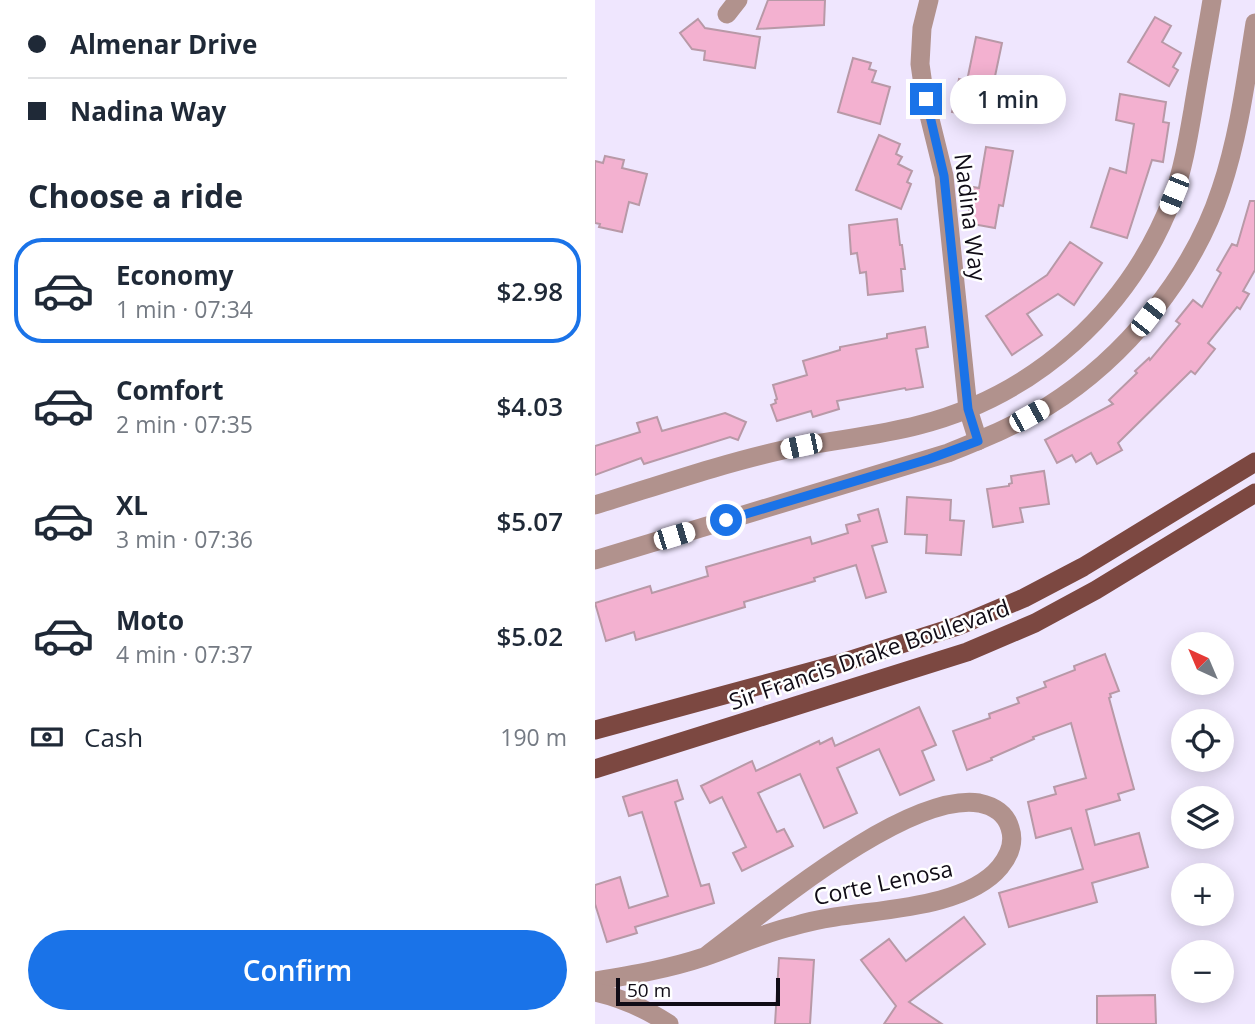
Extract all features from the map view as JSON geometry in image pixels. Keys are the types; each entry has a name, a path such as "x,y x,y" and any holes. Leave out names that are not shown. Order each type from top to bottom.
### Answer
{"main road":[{"name":"Sir Francis Drake Boulevard","path":"595,730 835,665 958,626 1024,598 1083,567 1255,462"},
{"name":"Sir Francis Drake Boulevard","path":"595,769 967,652 1035,623 1096,590 1255,493"}],"street":[{"name":"Nadina Way","path":"929,0 922,28 920,64 944,176 968,409 978,441"},
{"path":"595,505 759,456 918,425 968,409 1020,383 1053,360 1102,315 1129,281 1164,218 1181,171 1212,0"},
{"path":"595,560 929,459 978,441 1047,407 1086,378 1135,332 1173,284 1196,247 1220,191 1239,119 1255,23"},
{"name":"Corte Lenosa","path":"595,981 648,972 706,956 756,936 793,926 943,899 970,889 990,877 1009,854 1012,843 1009,824 998,810 977,803 955,803 917,814 833,862 706,956"},
{"path":"595,992 617,997 669,1024"}],"building":[{"path":"768,0 825,0 824,25 757,29"},
{"path":"1155,17 1171,26 1162,42 1181,53 1173,67 1178,70 1169,86 1128,62"},
{"path":"698,19 705,28 760,37 755,68 704,60 705,51 692,49 680,33"},
{"path":"976,37 1002,43 986,119 952,112 959,79 967,81"},
{"path":"853,58 871,63 869,69 876,71 872,82 890,87 880,124 838,112"},
{"path":"1120,94 1166,102 1163,122 1169,123 1163,162 1152,160 1127,238 1091,227 1110,168 1126,173 1134,124 1116,120"},
{"path":"879,135 900,144 896,154 902,157 898,164 912,171 907,182 911,184 901,209 856,190"},
{"path":"986,147 1013,151 1003,206 999,205 995,228 967,223 973,187 979,188"},
{"path":"605,156 624,160 622,168 647,174 639,205 629,202 622,232 599,227 600,224 595,223 595,161 603,163"},
{"path":"1250,201 1255,201 1255,270 1243,291 1249,294 1240,309 1237,307 1208,343 1215,349 1195,374 1191,371 1118,443 1122,450 1097,464 1091,453 1076,462 1072,455 1057,463 1045,440 1113,404 1109,400 1137,373 1135,371 1149,358 1150,360 1180,324 1176,321 1193,300 1202,307 1221,273 1217,270 1232,244 1237,246"},
{"path":"897,219 905,269 901,269 903,291 868,295 866,272 860,273 857,253 851,254 849,225"},
{"path":"1070,242 1102,263 1074,305 1058,294 1027,314 1042,335 1012,355 986,316 1047,275"},
{"path":"925,327 928,347 916,349 923,387 837,401 839,409 813,417 811,411 777,421 771,405 776,403 777,399 773,385 807,375 803,361 840,350 840,347"},
{"path":"725,413 746,422 738,440 730,437 644,464 641,458 595,475 595,446 640,432 637,423 657,417 662,431"},
{"path":"1044,471 1049,504 1020,508 1023,522 993,527 987,489 1009,486 1012,483 1011,476"},
{"path":"907,497 951,500 950,520 964,521 961,555 926,553 927,535 905,534"},
{"path":"878,509 887,542 872,546 886,592 866,598 856,565 814,578 815,581 744,602 745,607 636,640 634,632 606,641 595,603 650,586 652,593 708,576 706,567 810,537 812,544 848,533 846,525 860,521 858,515"},
{"path":"1105,654 1119,691 1110,694 1109,698 1134,789 1118,794 1120,800 1086,810 1095,845 1139,833 1148,867 1092,883 1097,902 1009,927 999,893 1083,869 1071,828 1036,838 1028,802 1056,794 1054,787 1086,778 1071,723 1033,737 1034,739 991,758 992,760 967,770 953,731 990,718 989,714 1019,703 1017,698 1046,687 1044,682"},
{"path":"919,707 936,745 922,751 934,780 900,795 879,749 837,768 857,813 824,828 800,774 758,793 777,832 784,829 793,846 742,871 733,853 746,847 722,797 710,803 701,786 752,761 756,771 819,741 820,744 832,738 835,746"},
{"path":"677,780 683,799 675,802 701,886 709,884 714,903 635,927 637,933 607,942 595,904 595,885 620,877 629,908 668,896 642,812 629,816 623,797"},
{"path":"964,917 985,944 909,1002 942,1024 884,1024 896,1006 861,960 889,939 906,961"},
{"path":"779,958 814,960 810,1024 775,1024"},
{"path":"1155,995 1156,1024 1097,1024 1097,996"}],"route":[{"path":"726,520 929,459 978,441 968,409 944,176 926,99"}]}
